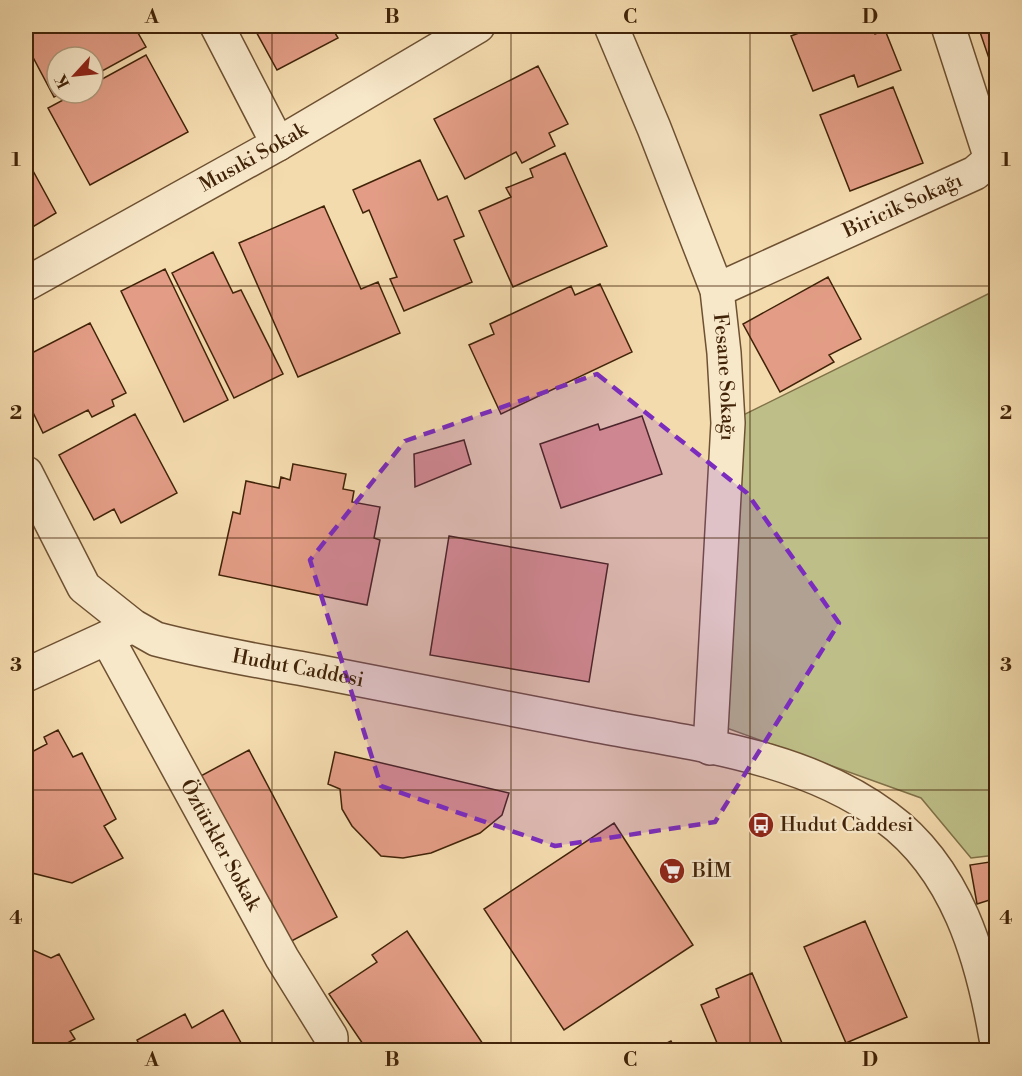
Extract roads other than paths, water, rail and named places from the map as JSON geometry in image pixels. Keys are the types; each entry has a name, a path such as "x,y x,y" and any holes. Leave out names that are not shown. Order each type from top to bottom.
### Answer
{"street":[{"path":"217,26 278,144"},
{"name":"Musıki Sokak","path":"26,284 278,144 478,26"},
{"name":"Fesane Sokağı","path":"610,26 717,290 728,423 710,748"},
{"name":"Biricik Sokağı","path":"717,290 975,173 991,159 948,26"},
{"name":"Hudut Caddesi","path":"26,473 84,587 120,632 710,748 800,770 842,789 888,818 923,852 948,887 974,941 987,988 996,1038"},
{"path":"26,675 120,632"},
{"name":"Öztürkler Sokak","path":"120,632 282,958 331,1037 331,1050"}],"place":[{"name":"Hudut Caddesi","path":"761,825"},
{"name":"BİM","path":"672,871"}]}
